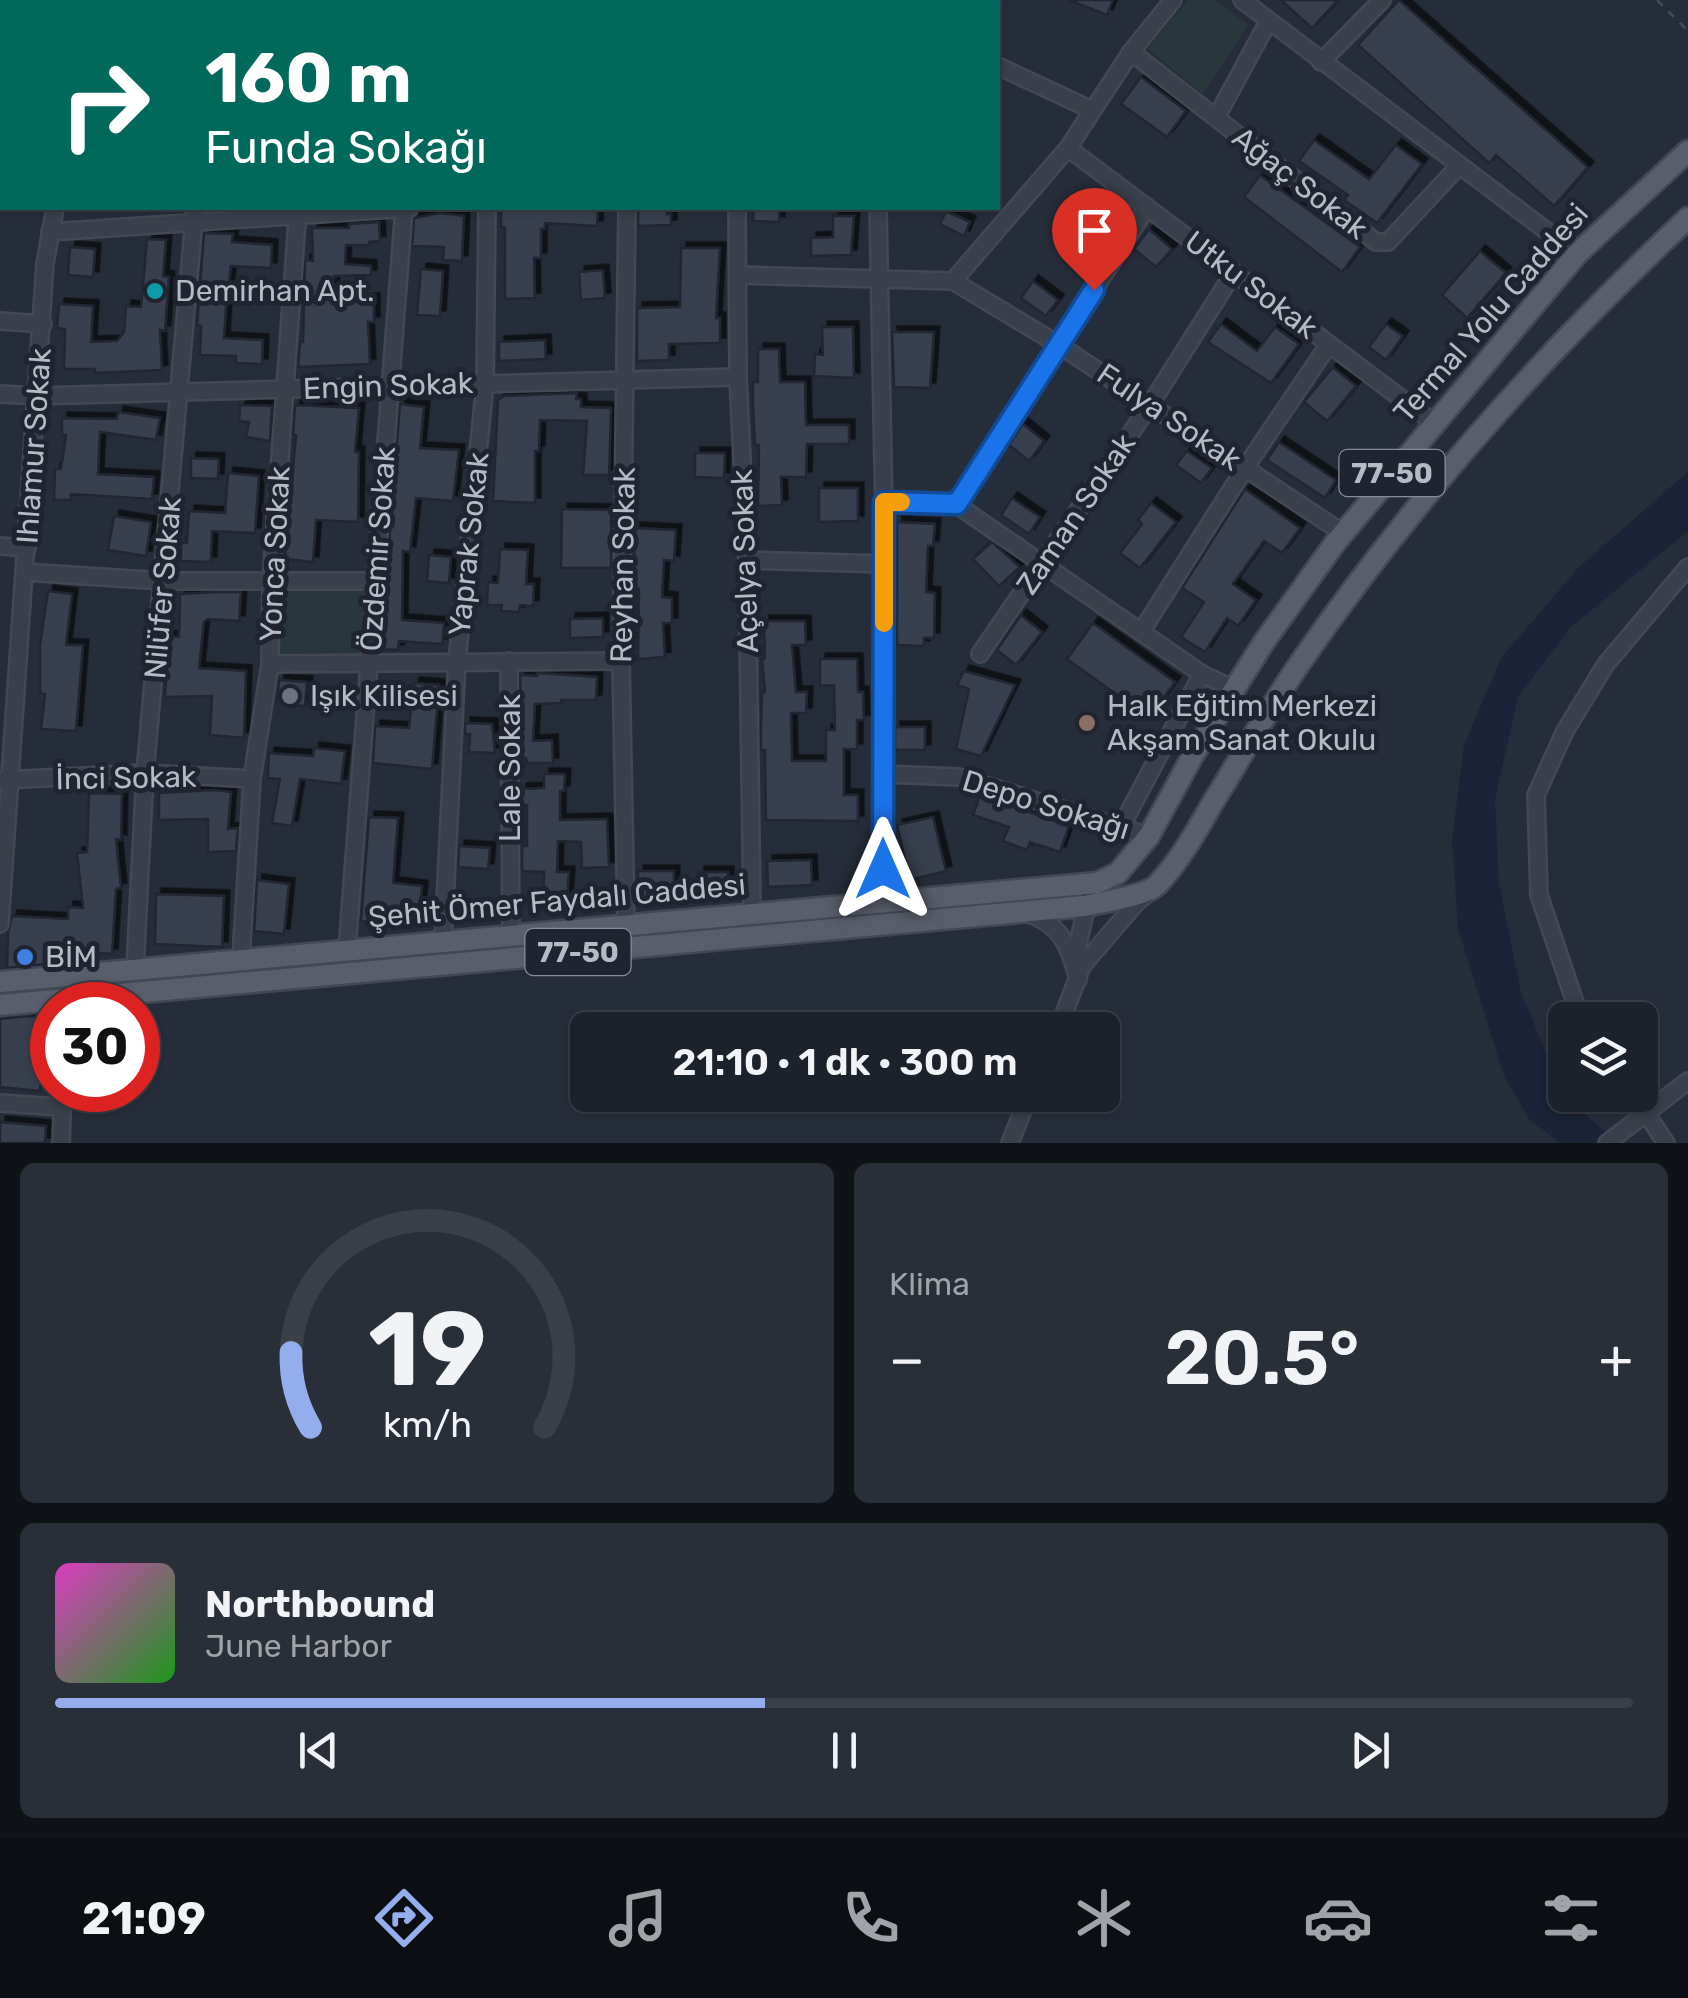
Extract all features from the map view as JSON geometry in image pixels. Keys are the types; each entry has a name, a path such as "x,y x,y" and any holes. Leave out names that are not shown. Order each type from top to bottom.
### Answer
{"main road":[{"name":"Termal Yolu Caddesi","path":"1118,873 1149,836 1264,642 1343,533 1499,351 1576,254 1688,151"},
{"name":"77-50","path":"1145,895 1190,841 1298,666 1368,569 1448,470 1554,352 1613,288 1688,218"},
{"name":"Şehit Ömer Faydalı Caddesi","path":"0,982 1097,882 1118,873"},
{"name":"Şehit Ömer Faydalı Caddesi","path":"160,993 1085,906 1145,895"},
{"name":"Şehit Ömer Faydalı Caddesi","path":"0,1005 30,1004"}],"street":[{"path":"953,282 1068,148 1131,52 1173,0"},
{"path":"1242,0 1576,254"},
{"path":"1321,62 1382,0"},
{"path":"1216,118 1268,22"},
{"name":"Ağaç Sokak","path":"1131,52 1376,242 1388,242 1458,166"},
{"path":"1000,68 1092,110"},
{"name":"Utku Sokak","path":"1068,148 1434,423"},
{"path":"957,504 1147,207"},
{"name":"Ihlamur Sokak","path":"0,924 5,780 27,548 45,264 54,210"},
{"path":"50,232 194,215 350,210"},
{"name":"Özdemir Sokak","path":"347,950 404,210"},
{"name":"Yaprak Sokak","path":"443,941 457,661 486,384 487,210"},
{"name":"Reyhan Sokak","path":"626,923 621,662 627,210"},
{"name":"Açelya Sokak","path":"737,210 752,914"},
{"path":"878,210 885,564 883,901"},
{"name":"Yonca Sokak","path":"241,959 252,779 270,664 271,581 297,212"},
{"name":"Nilüfer Sokak","path":"135,969 145,773 194,215"},
{"name":"Zaman Sokak","path":"980,654 1150,405 1234,272"},
{"name":"Fulya Sokak","path":"739,274 953,282 1059,345 1343,533"},
{"path":"0,321 43,324"},
{"path":"1140,632 1329,344"},
{"name":"Engin Sokak","path":"0,394 738,377"},
{"path":"884,502 957,504 1202,674 1234,689"},
{"path":"0,546 27,548"},
{"path":"746,560 885,564"},
{"path":"1575,1002 1539,895 1536,794 1565,731 1606,664 1688,567"},
{"path":"25,572 164,581 376,581"},
{"name":"Lale Sokak","path":"510,662 511,935"},
{"path":"270,664 621,662"},
{"path":"1121,828 1202,674"},
{"name":"İnci Sokak","path":"5,780 145,773 252,779"},
{"name":"Depo Sokağı","path":"884,774 959,777 1149,836"},
{"path":"1078,980 1085,906 1097,882"},
{"path":"1065,1012 1082,966 1145,895"},
{"path":"1023,912 1043,918 1064,938 1078,980"},
{"path":"66,976 66,982"},
{"path":"1658,1103 1688,1080"},
{"path":"0,1103 30,1101"},
{"path":"61,1143 62,1112"},
{"path":"1010,1143 1022,1112"},
{"path":"1614,1138 1646,1112"},
{"path":"1648,1112 1666,1143"}],"path":[{"path":"1657,0 1688,31"}],"shaded area":[{"path":"1188,0 1216,0 1248,25 1203,94 1147,49"},
{"path":"368,583 364,661 274,661 275,584"}],"water":[{"path":"1688,472 1688,531 1572,626 1518,697 1495,799 1499,884 1521,992 1548,1058 1548,1112 1583,1112 1622,1143 1560,1143 1530,1120 1504,1076 1458,929 1452,840 1464,745 1501,658 1579,567"}],"building":[{"path":"1069,0 1113,0 1107,15"},
{"path":"1281,0 1338,0 1312,28"},
{"path":"1399,0 1588,167 1554,206 1496,155 1489,163 1358,45"},
{"path":"1141,77 1186,111 1167,137 1121,104"},
{"path":"1314,140 1369,179 1396,145 1422,164 1377,223 1344,200 1348,195 1299,161"},
{"path":"1260,175 1360,247 1342,272 1244,197"},
{"path":"501,210 598,210 597,226 545,223 545,229 541,229 541,258 534,258 535,298 505,299 505,228 501,227"},
{"path":"638,210 667,210 671,214 671,225 638,226"},
{"path":"754,210 779,210 779,222 753,221"},
{"path":"946,211 970,222 964,236 940,224"},
{"path":"440,213 464,216 462,261 443,260 444,247 412,246 414,218"},
{"path":"833,216 854,216 851,255 811,256 811,238 833,237"},
{"path":"379,222 380,241 346,245 345,264 371,266 371,275 334,276 333,300 374,299 374,322 368,322 370,364 298,367 303,342 305,260 313,261 312,228 349,228 349,224"},
{"path":"1070,223 1095,240 1082,260 1057,244"},
{"path":"1149,229 1172,249 1156,267 1134,249"},
{"path":"204,233 233,234 232,242 272,245 271,268 231,266 226,308 224,338 263,340 262,364 236,363 236,356 200,355 201,326 197,325"},
{"path":"147,239 166,240 163,276 169,277 165,331 160,330 162,370 95,373 95,369 64,369 65,329 57,328 59,304 93,306 91,342 117,341 124,332 126,306 141,307"},
{"path":"70,247 95,249 93,277 68,275"},
{"path":"681,248 720,248 716,318 720,318 720,343 669,344 669,360 637,361 637,308 680,307"},
{"path":"1480,251 1506,273 1467,318 1442,295"},
{"path":"421,269 443,271 440,316 417,315"},
{"path":"603,270 605,298 581,300 579,272"},
{"path":"1033,281 1058,300 1046,316 1021,298"},
{"path":"1221,324 1257,351 1275,327 1299,344 1271,383 1208,342"},
{"path":"1386,324 1403,336 1386,360 1369,347"},
{"path":"822,327 853,327 854,378 814,376 815,354 823,355"},
{"path":"892,332 934,332 930,388 894,387"},
{"path":"545,340 546,359 499,361 499,342"},
{"path":"758,349 779,349 780,382 805,382 806,425 849,425 849,444 807,444 806,477 781,477 782,505 758,506 759,445 755,445 753,382 758,382"},
{"path":"1333,367 1356,386 1327,421 1304,402"},
{"path":"577,393 581,407 611,408 609,475 583,475 587,421 540,420 539,451 535,451 535,503 493,501 498,400 504,396"},
{"path":"400,404 424,407 420,448 459,450 453,501 416,498 410,552 403,551 402,620 444,623 442,644 399,641 398,650 381,649"},
{"path":"240,405 272,406 270,441 246,437 249,422 239,421"},
{"path":"295,405 359,408 355,452 359,452 358,522 316,520 313,562 285,559"},
{"path":"118,412 160,418 156,440 100,432 98,474 154,477 152,499 71,494 71,500 54,500 55,469 61,469 66,435 62,435 62,418 117,419"},
{"path":"1023,424 1044,441 1029,461 1009,445"},
{"path":"1279,442 1336,480 1325,498 1267,460"},
{"path":"1187,451 1212,468 1201,483 1176,465"},
{"path":"695,453 725,453 724,478 695,477"},
{"path":"191,458 219,459 218,479 191,478"},
{"path":"228,473 259,476 255,533 212,531 211,562 181,561 181,543 187,543 189,511 225,513"},
{"path":"819,488 858,488 858,521 819,522"},
{"path":"1245,489 1300,528 1282,553 1264,541 1233,584 1256,600 1238,626 1227,618 1205,652 1181,637 1204,602 1182,588"},
{"path":"1012,498 1040,517 1029,534 1001,515"},
{"path":"1151,503 1176,522 1140,568 1120,553 1142,524 1138,520"},
{"path":"562,509 611,510 611,568 561,568"},
{"path":"114,516 151,522 146,556 108,550"},
{"path":"897,522 935,524 933,546 928,546 926,592 935,593 934,638 924,638 924,646 897,645"},
{"path":"635,528 676,530 674,561 664,560 662,597 672,598 672,623 663,623 665,657 638,659"},
{"path":"992,542 1020,567 999,586 973,559"},
{"path":"500,549 528,550 526,584 534,584 533,606 520,605 519,612 501,611 502,605 487,605 488,582 498,583"},
{"path":"429,555 451,557 449,583 427,581"},
{"path":"48,591 72,594 66,645 83,645 76,731 41,729 45,694 40,693 40,645"},
{"path":"241,592 239,621 204,622 199,668 246,671 244,738 210,735 212,696 165,697 168,636 179,637 180,594"},
{"path":"1021,615 1042,632 1016,665 997,650"},
{"path":"603,618 603,637 570,638 570,619"},
{"path":"764,621 805,621 806,645 792,645 796,692 807,692 806,713 791,713 792,761 826,761 826,730 835,730 834,685 820,686 820,659 857,659 864,720 857,720 857,749 844,749 844,795 858,795 858,821 766,820 765,750 761,750"},
{"path":"1093,623 1175,682 1149,718 1067,659"},
{"path":"964,671 1015,685 981,756 956,749 969,689 957,685"},
{"path":"520,675 597,677 596,700 535,704 533,741 552,740 553,763 527,763 523,758"},
{"path":"279,680 307,682 305,706 277,703"},
{"path":"414,683 439,685 432,769 373,763 375,726 409,728"},
{"path":"465,723 492,724 495,753 469,752 470,734 465,734"},
{"path":"895,727 925,727 925,750 895,750"},
{"path":"314,748 345,751 341,784 300,779 292,826 272,823 280,779 268,778 269,753 313,756"},
{"path":"544,774 565,774 564,791 560,791 560,820 607,819 609,867 582,868 581,842 558,841 557,872 569,872 567,901 543,900 544,872 522,871 522,846 527,846 527,805 521,806 521,789 544,788"},
{"path":"231,792 228,829 238,828 236,851 208,852 208,819 159,820 159,793"},
{"path":"89,793 122,794 121,840 116,839 121,888 116,889 112,954 47,950 46,964 7,968 12,916 68,919 68,907 83,908 77,853 87,852"},
{"path":"980,795 1069,826 1060,852 1030,842 1027,850 1003,841 1009,827 973,815"},
{"path":"369,817 398,818 393,883 422,886 419,923 361,921"},
{"path":"933,817 946,871 910,880 897,825"},
{"path":"459,846 490,848 488,869 458,867"},
{"path":"811,860 812,885 768,887 767,861"},
{"path":"638,871 674,871 674,899 638,899"},
{"path":"699,872 728,872 728,893 699,893"},
{"path":"257,880 289,884 284,934 254,931"},
{"path":"156,894 224,896 222,947 155,944"},
{"path":"30,1016 30,1090 0,1087 0,1019"},
{"path":"0,1122 46,1126 45,1143 0,1143"}],"slow traffic":[{"path":"884,623 884,502 901,502"}],"place":[{"name":"Demirhan Apt.","path":"155,291"},
{"name":"Işık Kilisesi","path":"290,696"},
{"name":"Halk Eğitim Merkezi Akşam Sanat Okulu","path":"1087,723"},
{"name":"BİM","path":"25,957"}],"route":[{"path":"883,869 884,502 957,504 1094,290"}]}
